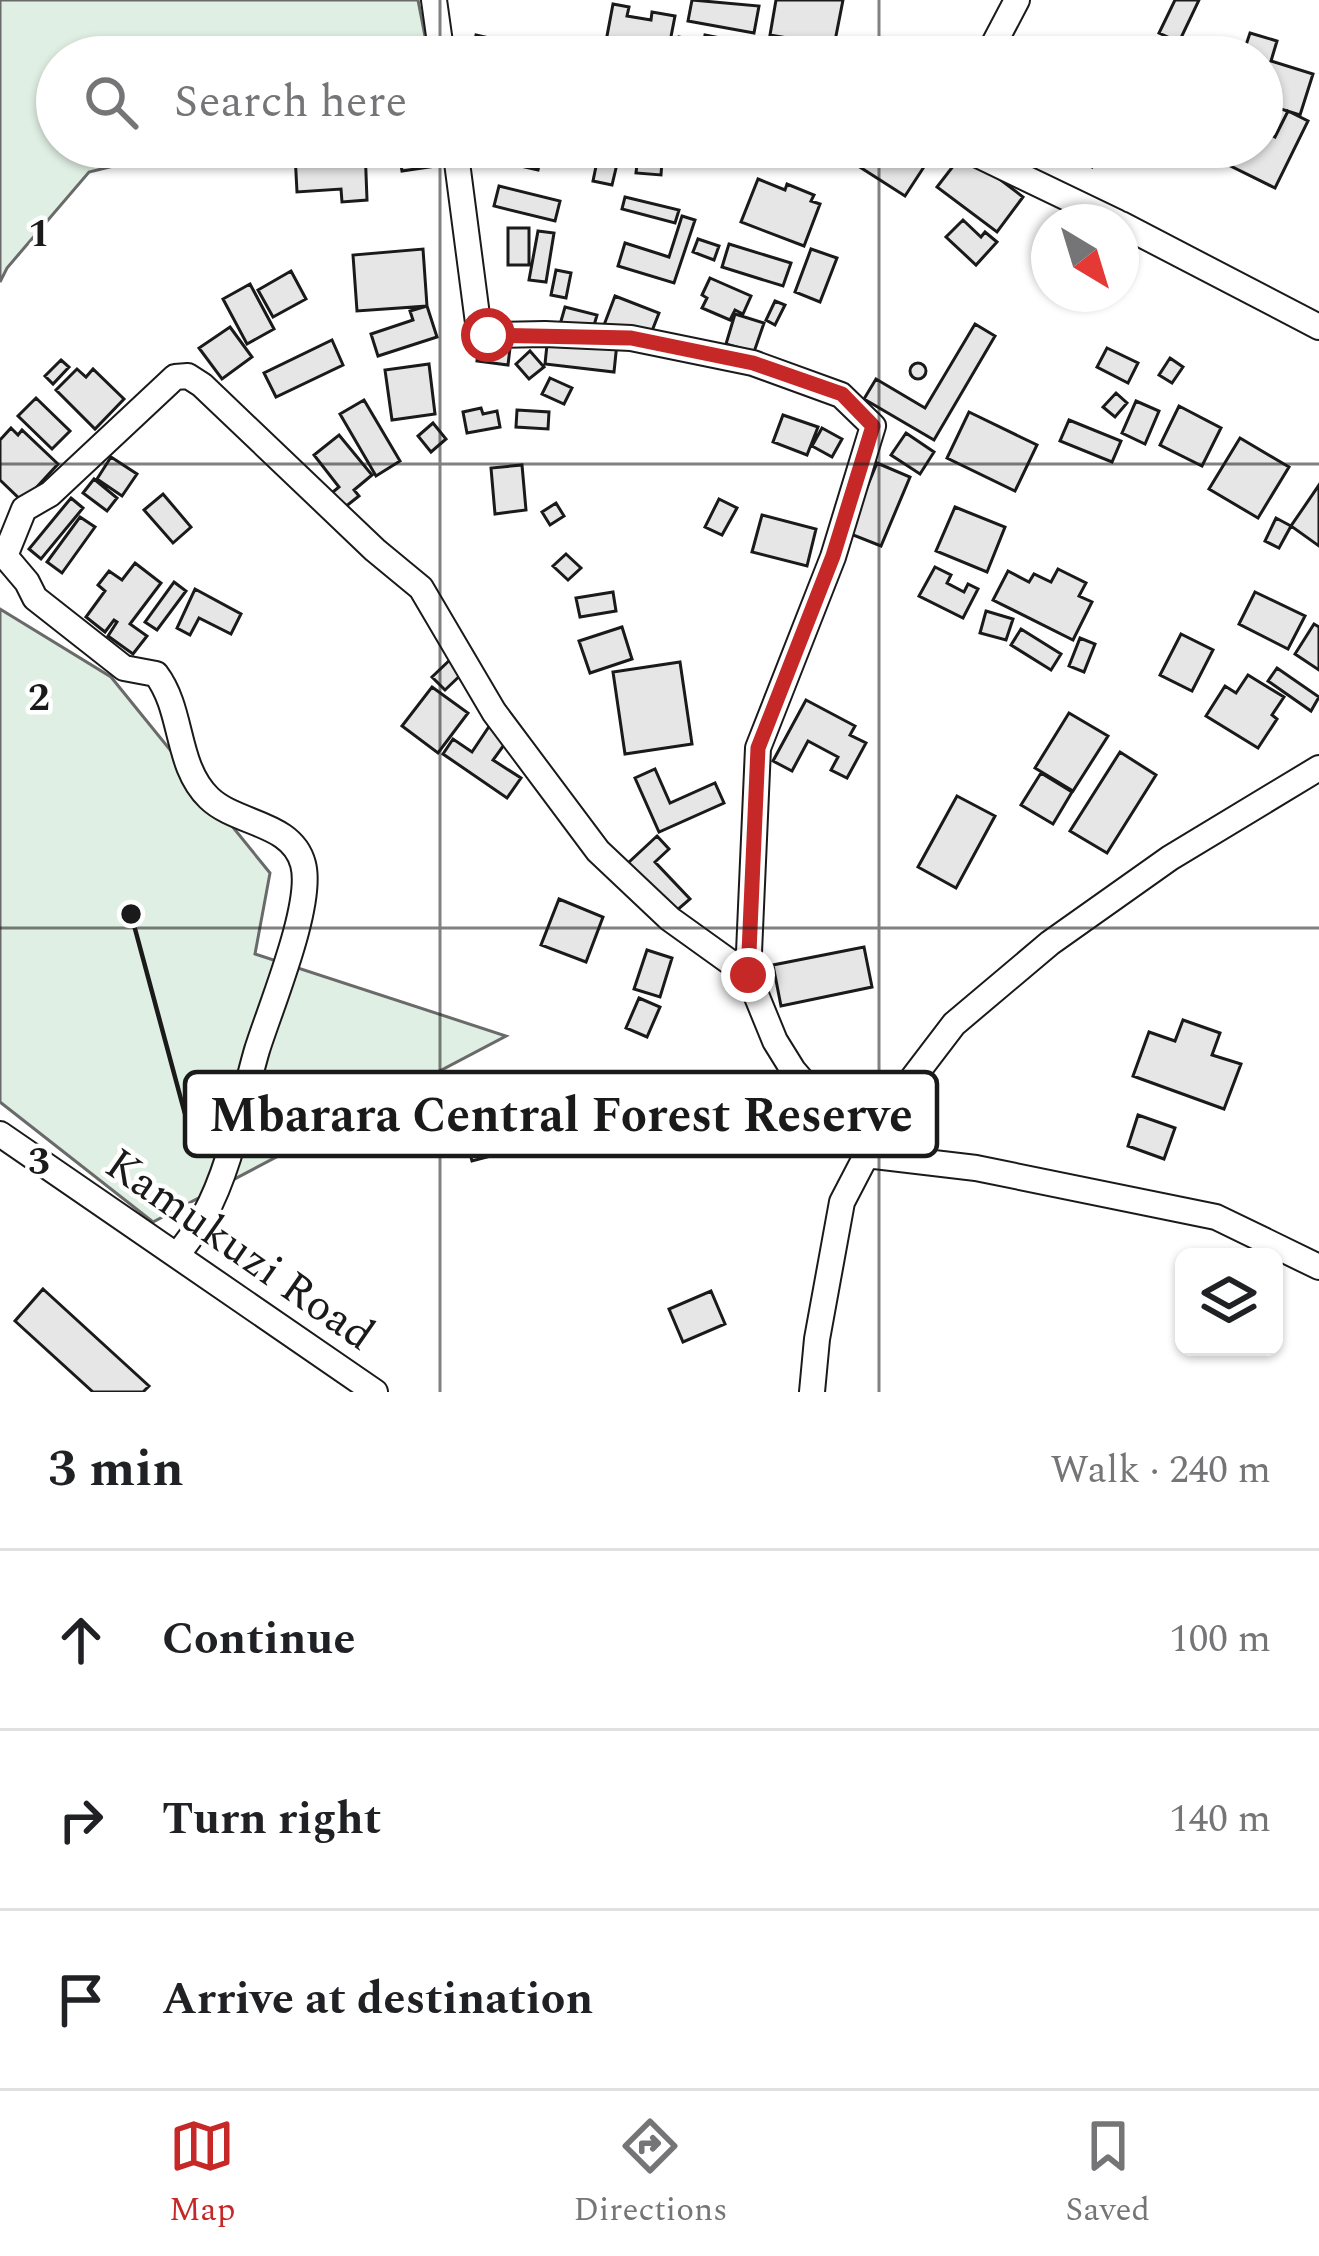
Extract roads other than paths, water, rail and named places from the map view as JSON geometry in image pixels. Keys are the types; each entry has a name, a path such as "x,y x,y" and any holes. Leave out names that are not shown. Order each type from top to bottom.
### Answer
{"street":[{"path":"434,0 439,36"},
{"path":"998,36 1017,0"},
{"path":"457,168 478,323 488,335 631,338 753,363 842,394 873,426 833,556 758,748 748,975 775,1041 793,1070 866,1155 1021,1176 1216,1217 1319,1267"},
{"path":"1005,168 1080,204"},
{"path":"1139,233 1319,327"},
{"path":"178,1254 204,1216 226,1163 298,922 304,866 280,833 228,814 197,783 169,691 156,674 124,668 35,598 5,556 24,509 50,494 175,377 188,376 202,385 422,588 494,712 598,851 670,919 748,975"},
{"path":"812,1392 842,1202 893,1104 954,1024 1050,943 1170,858 1319,768"},
{"name":"Kamukuzi Road","path":"0,1134 375,1392"}],"place":[{"name":"Mbarara Central Forest Reserve","path":"131,914"}]}
